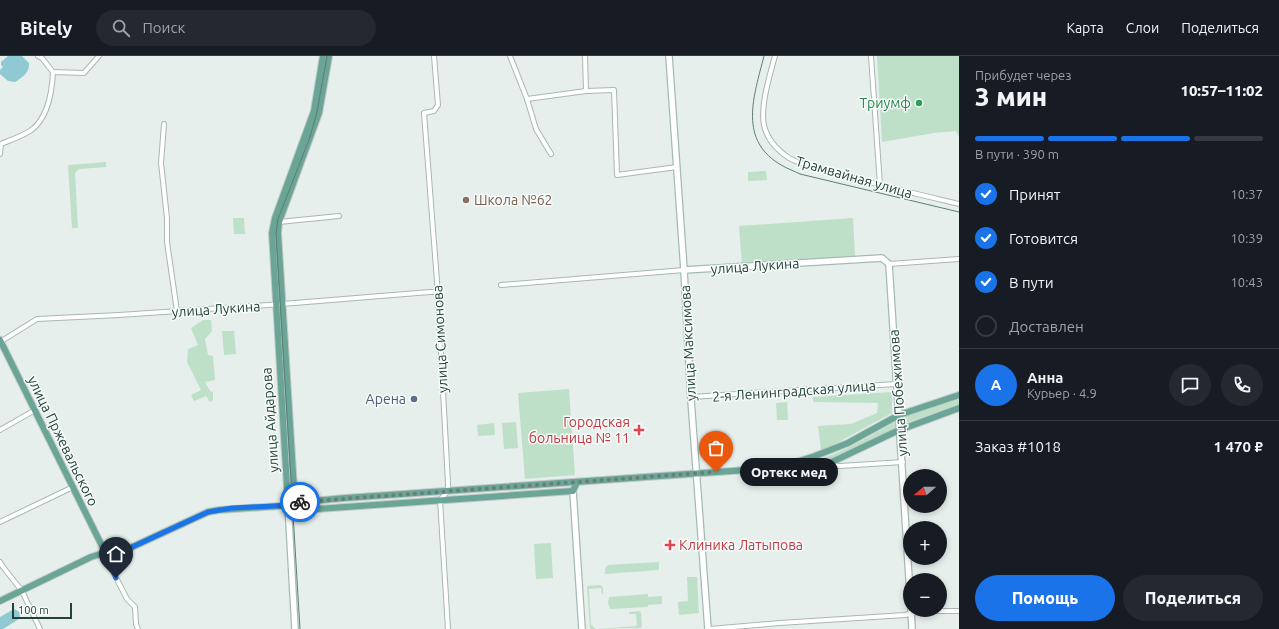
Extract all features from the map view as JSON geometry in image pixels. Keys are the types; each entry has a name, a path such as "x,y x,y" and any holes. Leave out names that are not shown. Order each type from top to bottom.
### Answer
{"main road":[{"path":"279,304 273,228 275,218 314,111 323,56"},
{"path":"279,304 279,222 319,113 329,56"},
{"name":"улица Максимова","path":"669,56 691,397 709,629"},
{"name":"улица Лукина","path":"684,270 882,258 889,264"},
{"name":"улица Побежимова","path":"889,264 896,384 900,415 909,573"},
{"name":"улица Айдарова","path":"279,304 295,629"},
{"name":"улица Айдарова","path":"279,304 295,505"},
{"name":"улица Пржевальского","path":"0,341 105,552"},
{"path":"775,468 848,443 900,415 959,395"},
{"path":"295,505 301,502 345,498 697,473 804,467 825,464 845,456 900,429 959,408"},
{"path":"577,482 573,491 582,629"},
{"path":"0,601 77,563 105,552 130,548 208,512 232,508 288,504 295,505 303,510 573,491"},
{"path":"911,617 912,629"}],"street":[{"path":"0,154 2,144 30,131 44,116 52,91 53,72 42,58 38,56"},
{"path":"53,72 84,73 99,56"},
{"name":"улица Симонова","path":"434,56 438,105 434,110 424,112 438,292 448,491"},
{"path":"510,56 527,99 536,128 550,154"},
{"path":"585,56 586,91"},
{"name":"Трамвайная улица","path":"775,56 763,109 764,124 769,138 778,150 790,159 880,185 959,204"},
{"path":"871,56 880,185"},
{"path":"527,99 586,91 614,90 618,175 677,167"},
{"path":"164,124 161,163 167,218 167,242 177,312"},
{"path":"279,222 339,216"},
{"name":"улица Лукина","path":"889,264 959,259"},
{"name":"улица Лукина","path":"501,285 684,270"},
{"name":"улица Лукина","path":"0,341 37,319 177,312 438,292"},
{"name":"2-я Ленинградская улица","path":"691,397 896,384"},
{"path":"0,430 35,410"},
{"path":"825,464 840,466 903,462"},
{"path":"0,522 73,487"},
{"path":"448,491 440,500 448,629"},
{"path":"105,552 108,562 127,599 135,607 136,624 138,629"},
{"path":"0,562 2,567 22,591 40,629"},
{"path":"947,611 959,611"},
{"path":"709,629 903,613"}],"green space":[{"name":"Триумф","path":"877,56 959,56 959,137 956,131 934,133 882,142"},
{"path":"106,162 106,167 79,169 75,173 78,228 72,228 68,165"},
{"path":"766,171 767,180 748,181 748,172"},
{"path":"233,218 244,218 245,234 234,234"},
{"path":"853,218 855,257 742,265 739,226"},
{"path":"203,320 211,320 212,331 205,339 208,355 213,356 215,380 205,382 210,391 213,392 213,400 210,402 206,396 194,401 191,395 201,390 187,362 188,349 198,345 191,328"},
{"path":"222,331 234,331 236,354 224,355"},
{"path":"569,389 575,475 525,479 518,393"},
{"path":"892,392 892,413 821,450 818,426 851,424 877,413 878,403 813,402 813,397"},
{"path":"959,399 959,404 909,422 904,421 907,415"},
{"path":"787,402 788,420 777,420 776,403"},
{"path":"516,422 518,448 504,449 502,423"},
{"path":"494,423 495,435 478,436 477,425"},
{"path":"893,423 896,423 897,427 855,450 832,459 812,463 845,449"},
{"path":"551,543 553,578 536,579 534,544"},
{"path":"659,562 659,570 605,574 605,569 608,565"},
{"path":"687,577 697,577 699,613 679,615 678,602 688,601"},
{"path":"600,585 603,587 603,594 601,588 589,589 591,625 596,629 590,628 587,586"},
{"path":"648,594 648,597 662,596 662,604 648,605 648,607 610,609 608,603 609,597"},
{"path":"639,611 641,613 641,628 598,629 637,626 636,614 629,614 629,612"}],"water":[{"path":"8,56 22,56 29,63 27,72 23,77 15,82 8,81 0,74 0,70 3,67 1,62"},
{"path":"14,609 21,613 19,619 3,629 0,629 0,617"}],"tram line":[{"path":"300,629 276,233 278,219 310,137 317,112 327,56"},
{"path":"764,56 753,102 752,117 754,131 759,144 769,156 783,166 800,174 959,212"}],"way so far":[{"path":"300,502 716,472"}],"place":[{"name":"Триумф","path":"919,103"},
{"name":"Школа №62","path":"466,200"},
{"name":"Арена","path":"414,399"},
{"name":"Городская больница № 11","path":"639,430"},
{"name":"Ортекс мед","path":"716,472"},
{"name":"Клиника Латыпова","path":"670,545"}],"route":[{"path":"116,578 105,552 130,548 208,512 232,508 288,504 295,505 300,502"}]}
